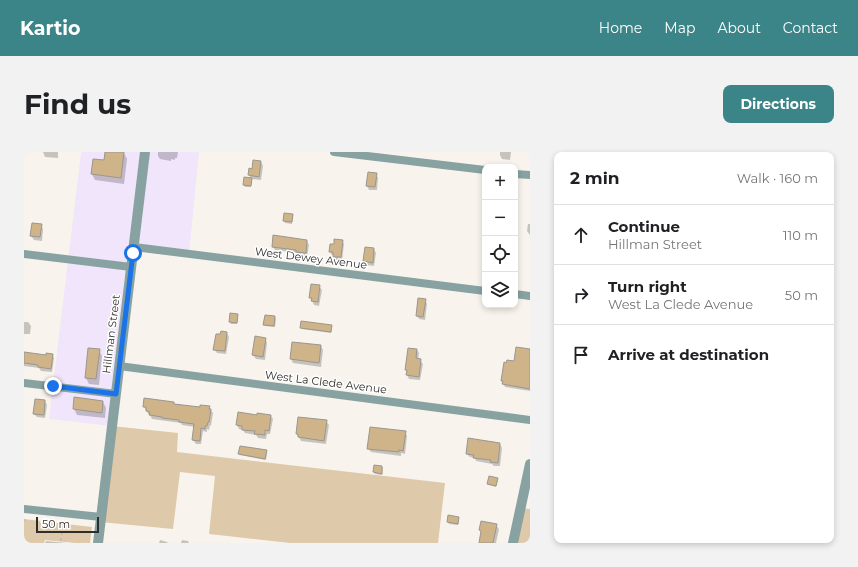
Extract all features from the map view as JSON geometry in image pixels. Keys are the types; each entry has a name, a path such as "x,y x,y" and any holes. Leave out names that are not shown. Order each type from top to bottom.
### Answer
{"street":[{"name":"Hillman Street","path":"98,543 145,152"},
{"path":"334,152 482,170"},
{"path":"518,174 530,175"},
{"name":"West Dewey Avenue","path":"134,247 482,291"},
{"path":"24,254 131,267"},
{"path":"518,294 530,296"},
{"name":"West La Clede Avenue","path":"119,366 530,420"},
{"path":"24,383 116,394"},
{"path":"513,543 530,464"},
{"path":"24,509 101,517"}],"path":[{"path":"61,541 63,524"}],"shaded area":[{"path":"81,152 199,152 189,254 134,247 112,426 49,419"},
{"path":"112,426 178,433 177,452 445,483 438,543 290,543 209,534 215,476 180,472 173,529 100,522"},
{"path":"520,508 530,509 530,543 513,543"},
{"path":"24,519 92,527 90,543 45,540 44,543 24,543"}],"building":[{"path":"105,152 124,152 121,178 91,174 93,159 104,160"},
{"path":"253,160 261,161 259,177 248,175 249,168 252,169"},
{"path":"368,172 377,173 375,187 366,186"},
{"path":"244,177 252,178 251,186 243,185"},
{"path":"284,213 293,214 292,222 283,221"},
{"path":"32,223 42,224 40,237 30,236"},
{"path":"273,235 307,240 306,253 296,252 296,250 272,247"},
{"path":"334,239 343,240 341,257 333,257 333,252 329,252 330,244 334,244"},
{"path":"365,247 374,248 373,263 363,261"},
{"path":"311,284 320,285 318,302 311,301 312,298 309,298"},
{"path":"418,298 426,299 423,317 416,316"},
{"path":"230,313 238,314 237,323 229,322"},
{"path":"265,315 275,316 274,326 263,325"},
{"path":"301,321 332,325 331,332 300,328"},
{"path":"221,331 227,332 225,351 213,350 216,334 220,334"},
{"path":"255,336 266,338 263,357 252,355"},
{"path":"292,342 321,345 319,363 290,359"},
{"path":"516,347 530,349 530,389 502,384 503,381 501,381 504,362 506,363 507,360 514,361"},
{"path":"88,348 100,349 96,379 85,378"},
{"path":"408,348 417,349 416,358 421,359 419,377 406,375 407,370 405,370"},
{"path":"24,352 46,355 46,353 53,354 51,369 24,363"},
{"path":"74,397 103,401 102,413 73,409"},
{"path":"144,398 174,402 174,404 200,407 200,405 210,406 209,422 207,426 205,426 205,429 201,428 200,441 192,440 194,424 149,415 150,412 146,411 146,407 143,407"},
{"path":"35,399 45,400 44,415 33,414"},
{"path":"238,412 257,415 257,413 271,415 269,431 265,430 265,435 254,434 255,431 242,430 242,426 236,425"},
{"path":"298,417 327,420 324,441 298,437 298,434 296,434"},
{"path":"370,427 406,431 403,451 399,450 399,452 367,449"},
{"path":"468,438 500,443 498,463 490,462 491,460 473,458 474,455 466,454"},
{"path":"240,446 267,450 265,459 238,454"},
{"path":"374,465 382,466 382,474 373,472"},
{"path":"489,476 498,478 496,486 487,484"},
{"path":"448,515 459,517 458,524 447,522"},
{"path":"481,521 497,524 493,543 479,543"}],"route":[{"path":"53,386 116,394 133,253"}]}
